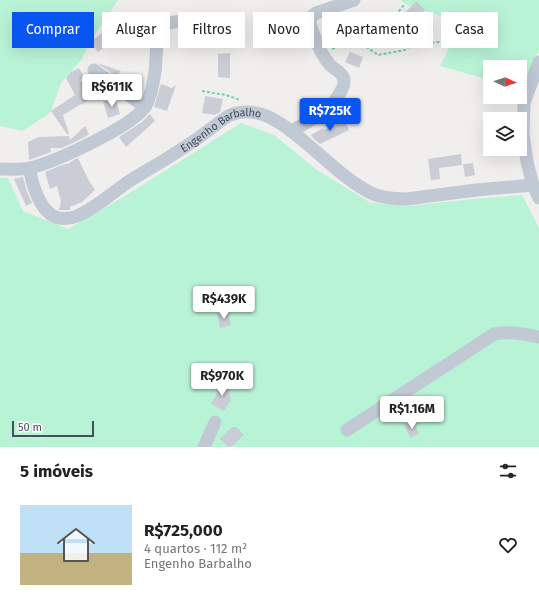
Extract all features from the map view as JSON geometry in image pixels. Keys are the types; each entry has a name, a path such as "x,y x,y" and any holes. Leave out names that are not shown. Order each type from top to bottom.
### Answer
{"street":[{"path":"291,131 319,116 337,98 344,86 343,77 330,66 321,53 310,24 310,18 316,13 354,0"},
{"path":"0,169 30,168 63,156 105,136 133,118 145,106 151,94 155,72 158,37 164,26 178,22"},
{"path":"539,62 524,103 523,134 534,171 533,185 539,198"},
{"path":"94,70 145,106"},
{"name":"Engenho Barbalho","path":"30,168 31,180 36,193 48,212 59,218 72,217 86,211 130,180 181,150 233,114 244,112 268,117 291,131 350,179 369,192 378,196 407,199 476,190 533,185"},
{"path":"347,430 494,334 513,332 539,337"},
{"path":"204,447 215,422"}],"path":[{"path":"398,12 405,4"},
{"path":"337,6 341,12"},
{"path":"321,53 335,48"},
{"path":"368,48 378,55 405,50 408,48"}],"green space":[{"path":"0,0 118,0 110,12 102,12 102,24 94,36 94,12 12,12 12,48 87,48 82,59 61,83 51,111 47,115 22,131 0,126"},
{"path":"401,0 539,0 539,50 527,78 527,60 483,60 483,78 440,66 449,48 498,48 498,12 441,12 441,16 433,14 433,12 428,12 405,4"},
{"path":"241,123 274,135 317,170 371,203 411,206 522,195 539,228 539,447 0,447 0,178 8,178 23,211 68,229 120,199"}],"building":[{"path":"416,1 425,10 423,12 406,12"},
{"path":"102,33 102,48 103,48 98,52 94,47 94,39"},
{"path":"350,52 363,57 359,68 345,62"},
{"path":"230,53 230,78 218,77 218,54"},
{"path":"97,63 121,71 116,76"},
{"path":"79,68 84,77 80,80 94,95 82,105 81,104 63,115 69,134 67,134 51,111 75,95 66,78 71,72"},
{"path":"161,84 172,88 176,85 167,111 154,107"},
{"path":"205,96 223,99 220,112 215,115 202,113"},
{"path":"115,97 120,114 108,118 103,102"},
{"path":"150,114 155,121 126,147 119,137 142,122"},
{"path":"344,120 349,130 320,144 311,135 323,128 324,130"},
{"path":"85,126 89,134 85,137 62,148 50,148 51,152 29,160 28,142 39,137 69,136 70,140"},
{"path":"461,154 462,165 439,168 440,179 431,180 428,159"},
{"path":"78,158 95,190 82,202 70,207 70,210 59,210 61,201 57,186 50,189 45,172 70,163"},
{"path":"473,163 475,175 465,177 463,164"},
{"path":"23,177 32,203 26,206 14,179"},
{"path":"228,311 231,325 220,328 217,314"},
{"path":"226,377 231,400 224,411 211,404"},
{"path":"413,421 419,434 410,438 404,425"},
{"path":"232,427 236,427 244,435 231,447 228,447 220,439"}]}
